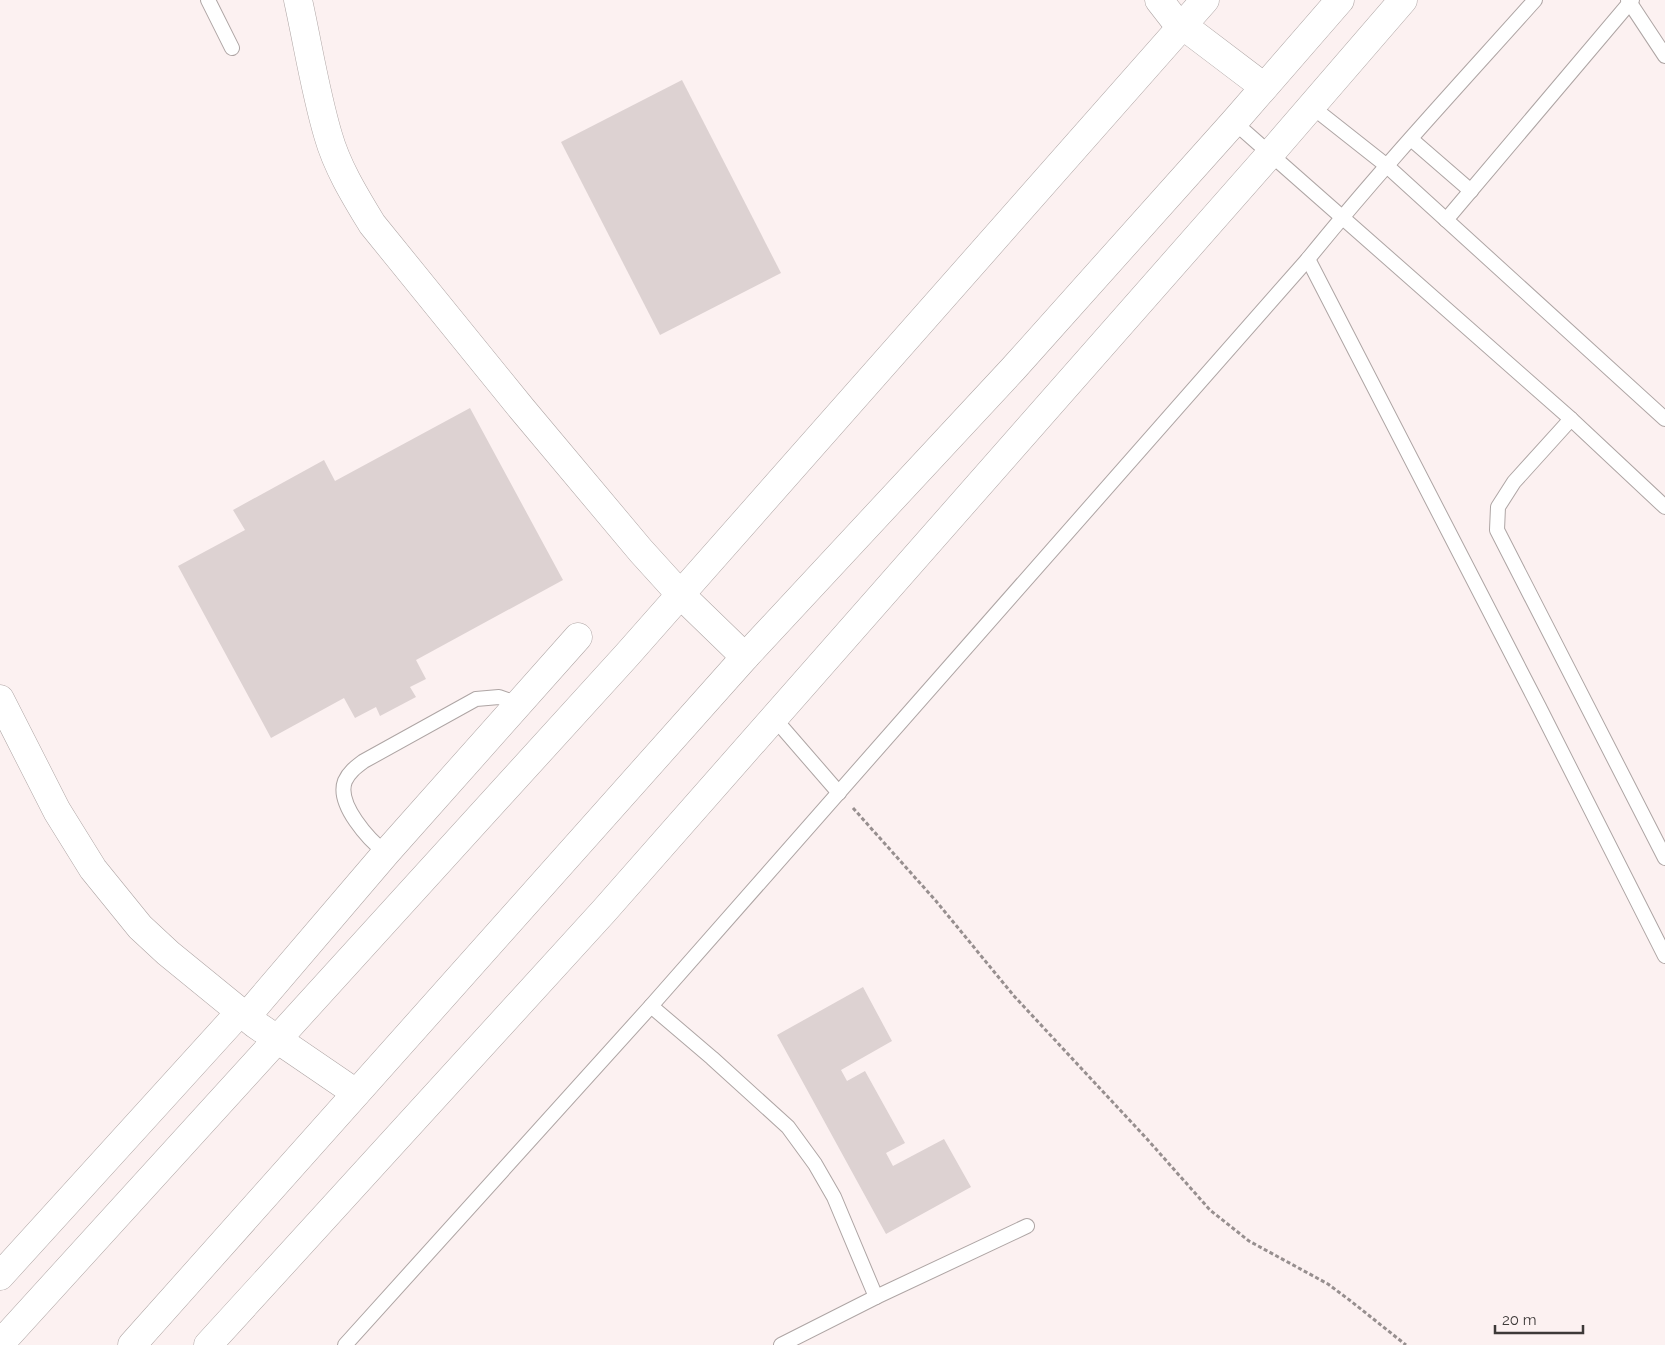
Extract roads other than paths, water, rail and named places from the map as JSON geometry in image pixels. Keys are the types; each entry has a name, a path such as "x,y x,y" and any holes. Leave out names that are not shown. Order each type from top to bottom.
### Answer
{"street":[{"path":"298,0 328,136 340,168 372,224 522,409 641,551 680,594 745,657"},
{"path":"1159,0 1173,18 1264,88"},
{"path":"0,1344 680,594 1206,0"},
{"path":"132,1345 745,657 1013,368 1234,122 1340,0"},
{"path":"208,1345 604,911 1271,153 1403,0"},
{"path":"0,1276 243,1014 578,637"},
{"path":"0,700 57,811 93,870 140,927 168,953 277,1040 356,1092"}],"lane":[{"path":"208,0 232,48"},
{"path":"345,1345 651,1006 1308,259 1342,216 1535,0"},
{"path":"1446,220 1630,1 1665,56"},
{"path":"1311,106 1387,166 1665,419"},
{"path":"1234,122 1570,419 1665,507"},
{"path":"1411,139 1471,191"},
{"path":"1308,259 1665,956"},
{"path":"1570,419 1514,482 1498,507 1497,530 1665,858"},
{"path":"386,853 363,832 353,816 345,796 344,783 352,770 364,761 476,698 499,698 518,704"},
{"path":"774,718 839,793"},
{"path":"651,1006 788,1127 815,1164 834,1197 876,1297"},
{"path":"781,1345 876,1297 1027,1226"}]}
